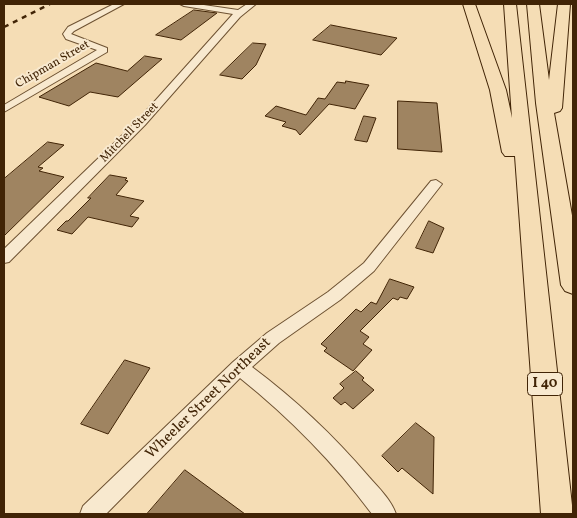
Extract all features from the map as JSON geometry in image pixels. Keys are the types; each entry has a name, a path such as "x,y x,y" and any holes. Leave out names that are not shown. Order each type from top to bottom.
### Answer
{"highway":[{"path":"469,4 498,90 532,254"},
{"name":"I 40","path":"510,4 557,514"},
{"path":"533,4 544,103 573,285"},
{"path":"551,148 564,4"}],"street":[{"name":"Chipman Street","path":"4,109 104,50 70,37 67,34 120,4"},
{"path":"184,4 239,13"},
{"name":"Mitchell Street","path":"4,258 141,123 239,13 252,4"},
{"name":"Wheeler Street Northeast","path":"91,514 239,367 272,338 334,296 369,267 436,184"},
{"path":"239,367 300,417 330,448 385,514"}],"building":[{"path":"194,10 217,13 181,40 156,35"},
{"path":"331,25 397,38 381,55 313,40"},
{"path":"253,43 266,44 256,65 242,79 220,75"},
{"path":"145,56 162,59 118,97 90,92 69,106 39,97 96,63 127,71"},
{"path":"346,81 369,85 355,109 329,104 300,135 296,130 282,126 286,122 265,116 276,106 306,115 318,98 325,99 337,82 345,83"},
{"path":"398,101 437,103 442,152 398,149"},
{"path":"364,116 376,118 367,142 355,140"},
{"path":"48,142 64,145 38,167 43,168 39,171 64,177 4,236 4,179"},
{"path":"110,175 127,178 125,180 128,181 116,195 144,201 130,216 139,218 132,227 88,217 72,234 57,230 91,198 88,198"},
{"path":"429,221 444,228 433,253 416,248"},
{"path":"390,279 414,287 407,299 400,297 398,300 393,298 360,331 369,337 363,344 372,350 353,371 324,351 327,348 321,344 356,309 361,312 371,302 376,304"},
{"path":"125,360 150,368 108,434 81,424"},
{"path":"356,371 364,378 362,380 374,390 353,409 345,402 341,405 333,398 344,388 340,384"},
{"path":"416,423 434,437 433,494 402,468 398,472 382,456"},
{"path":"185,470 245,514 147,514"}],"railway":[{"path":"4,27 50,4"}]}
